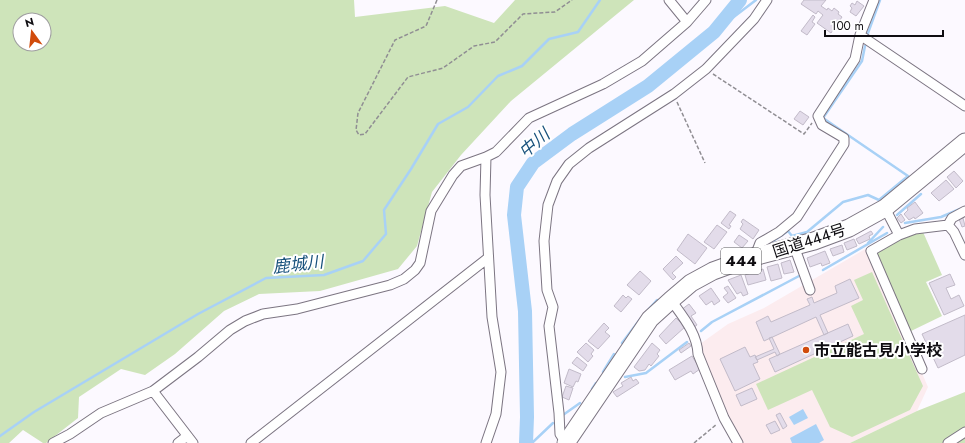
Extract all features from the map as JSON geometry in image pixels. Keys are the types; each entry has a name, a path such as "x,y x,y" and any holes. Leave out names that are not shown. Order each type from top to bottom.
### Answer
{"highway":[{"name":"国道444号","path":"566,443 646,325 670,300 691,283 713,271 755,256 814,242 849,228 885,208 965,142"}],"street":[{"path":"669,0 687,22"},
{"path":"53,443 70,434 100,413 153,391 198,357 230,330 245,321 263,314 297,309 390,285 404,279 415,270 420,262 431,211 453,175 461,166 496,152 529,118 603,84 642,61 687,22 706,0"},
{"path":"566,443 560,434 560,413 548,326 553,308 547,290 544,241 548,205 557,181 569,164 589,148 674,94 706,69 754,19 767,0"},
{"path":"755,256 760,243 779,232 797,217 844,144 844,138 822,125 818,116 855,59 860,35 874,0"},
{"path":"860,35 965,106"},
{"path":"486,157 485,195 492,317 501,372 496,414 486,443"},
{"path":"885,208 899,235"},
{"path":"948,225 952,218 965,211"},
{"path":"922,369 871,251 899,235 915,229 948,225"},
{"path":"948,225 954,232 965,255"},
{"path":"794,246 810,290"},
{"path":"251,443 488,258"},
{"path":"670,300 692,330 698,344 698,354 724,418 738,443"},
{"path":"153,391 190,439 178,443"},
{"path":"948,443 965,432"}],"path":[{"path":"437,0 426,26 395,40 358,113 356,130 359,135 365,134 408,77 443,68 474,46 495,42 523,14 555,12 572,0"},
{"path":"706,69 804,134 818,116"},
{"path":"674,94 705,163"},
{"path":"694,443 724,418"}],"shaded area":[{"name":"市立能古見小学校","path":"867,248 928,387 917,411 850,443 739,443 700,355 700,344 728,324 764,308"}],"green space":[{"path":"0,0 354,0 355,17 445,6 494,23 515,0 634,0 511,101 461,155 432,192 417,246 398,269 320,291 259,294 224,311 175,354 145,375 121,369 79,397 78,418 46,443 43,443 23,430 9,443 0,443"},
{"path":"923,232 942,275 926,282 942,316 909,332 875,253 904,237"},
{"path":"872,272 923,386 910,410 852,437 830,427 812,390 768,410 756,384 864,334 851,306 863,300 854,280"},
{"path":"965,392 965,443 850,443 917,411"}],"water":[{"path":"803,409 808,418 794,425 789,417"},
{"path":"816,424 824,440 819,443 792,443 790,438"}],"building":[{"path":"804,0 826,0 821,6 832,11 834,8 839,12 838,14 842,17 831,33 817,23 823,15 818,11 816,14 801,4"},
{"path":"857,1 864,6 856,16 850,12 852,8 850,6 852,3 855,5"},
{"path":"813,15 815,17 812,22 815,24 807,35 801,31"},
{"path":"800,111 809,117 803,125 794,119"},
{"path":"954,171 963,181 956,188 947,177"},
{"path":"946,180 954,189 939,201 931,193"},
{"path":"915,202 923,213 915,219 914,217 909,220 904,214 908,210 907,208"},
{"path":"730,211 736,215 729,225 731,226 729,229 721,223"},
{"path":"901,214 905,220 901,223 897,218"},
{"path":"963,218 965,226 962,227 959,219"},
{"path":"743,219 759,230 753,239 740,229 743,224 741,222"},
{"path":"717,225 727,232 714,249 704,242"},
{"path":"871,231 873,234 869,236 870,239 859,244 856,239"},
{"path":"688,234 707,248 695,264 677,250"},
{"path":"739,235 748,241 742,248 734,242"},
{"path":"854,239 857,246 847,250 844,243"},
{"path":"842,245 844,252 833,256 830,249"},
{"path":"825,251 830,263 822,266 821,263 810,267 807,258"},
{"path":"676,256 683,263 672,273 676,277 673,280 663,269"},
{"path":"790,260 794,272 784,274 781,263"},
{"path":"778,264 782,278 771,281 767,267"},
{"path":"763,269 766,280 748,285 745,275"},
{"path":"640,271 651,281 639,295 627,285"},
{"path":"950,274 955,285 946,288 951,299 959,295 964,306 944,315 929,283"},
{"path":"741,275 748,294 743,296 741,292 737,294 728,280"},
{"path":"850,279 859,298 820,315 828,333 824,335 816,317 764,341 756,322 768,316 771,322 810,305 807,299 812,297 814,303 837,293 835,286"},
{"path":"728,286 736,298 728,303 723,297 728,293 724,288"},
{"path":"711,288 720,301 714,305 712,301 706,305 699,296"},
{"path":"623,295 626,298 628,296 632,299 621,312 614,306"},
{"path":"689,304 696,313 691,316 697,325 694,327 681,310"},
{"path":"965,315 965,355 938,368 922,334"},
{"path":"676,318 685,327 666,344 659,336"},
{"path":"604,323 609,328 605,332 610,336 598,349 588,341"},
{"path":"848,324 853,336 775,372 769,359"},
{"path":"772,337 780,354 777,356 775,352 757,360 755,357 774,349 769,338"},
{"path":"586,343 594,350 591,354 593,356 588,362 577,352"},
{"path":"652,343 660,350 657,354 659,356 651,366 649,364 645,370 639,371 634,367"},
{"path":"689,343 691,346 681,353 679,350"},
{"path":"745,347 750,357 755,355 758,362 753,364 760,379 735,391 720,359"},
{"path":"692,356 700,369 693,374 691,371 675,380 669,370"},
{"path":"577,357 587,365 583,371 572,363"},
{"path":"569,369 581,374 578,382 576,381 573,387 564,383"},
{"path":"631,377 633,381 636,379 639,383 617,397 613,392 623,386 621,383"},
{"path":"566,386 573,388 569,400 562,397"},
{"path":"752,388 757,399 741,406 736,395"},
{"path":"780,413 787,426 783,429 776,415"},
{"path":"775,421 780,430 771,434 766,425"}],"waterway":[{"name":"鹿城川","path":"0,436 34,412 198,314 266,278 324,275 363,261 386,234 384,210 438,124 468,107 498,76 522,66 549,39 578,32 600,0"},
{"name":"中川","path":"526,443 525,311 514,215 517,187 533,163 572,134 648,86 714,32 740,0"},
{"path":"714,32 756,0"},
{"path":"868,33 880,0"},
{"path":"766,246 788,231 792,236 807,232 843,202 868,195 879,200 908,176 823,118 862,61 865,46"},
{"path":"897,215 921,194"},
{"path":"905,223 941,217 960,209"},
{"path":"868,243 883,227"},
{"path":"823,270 887,233"},
{"path":"701,331 712,322 799,276"},
{"path":"648,310 657,300"},
{"path":"622,343 641,318"},
{"path":"625,377 646,373 687,342"},
{"path":"603,372 614,354"},
{"path":"592,389 596,383"},
{"path":"563,415 580,403"},
{"path":"532,443 553,423"}],"place":[{"name":"市立能古見小学校","path":"806,350"}]}
